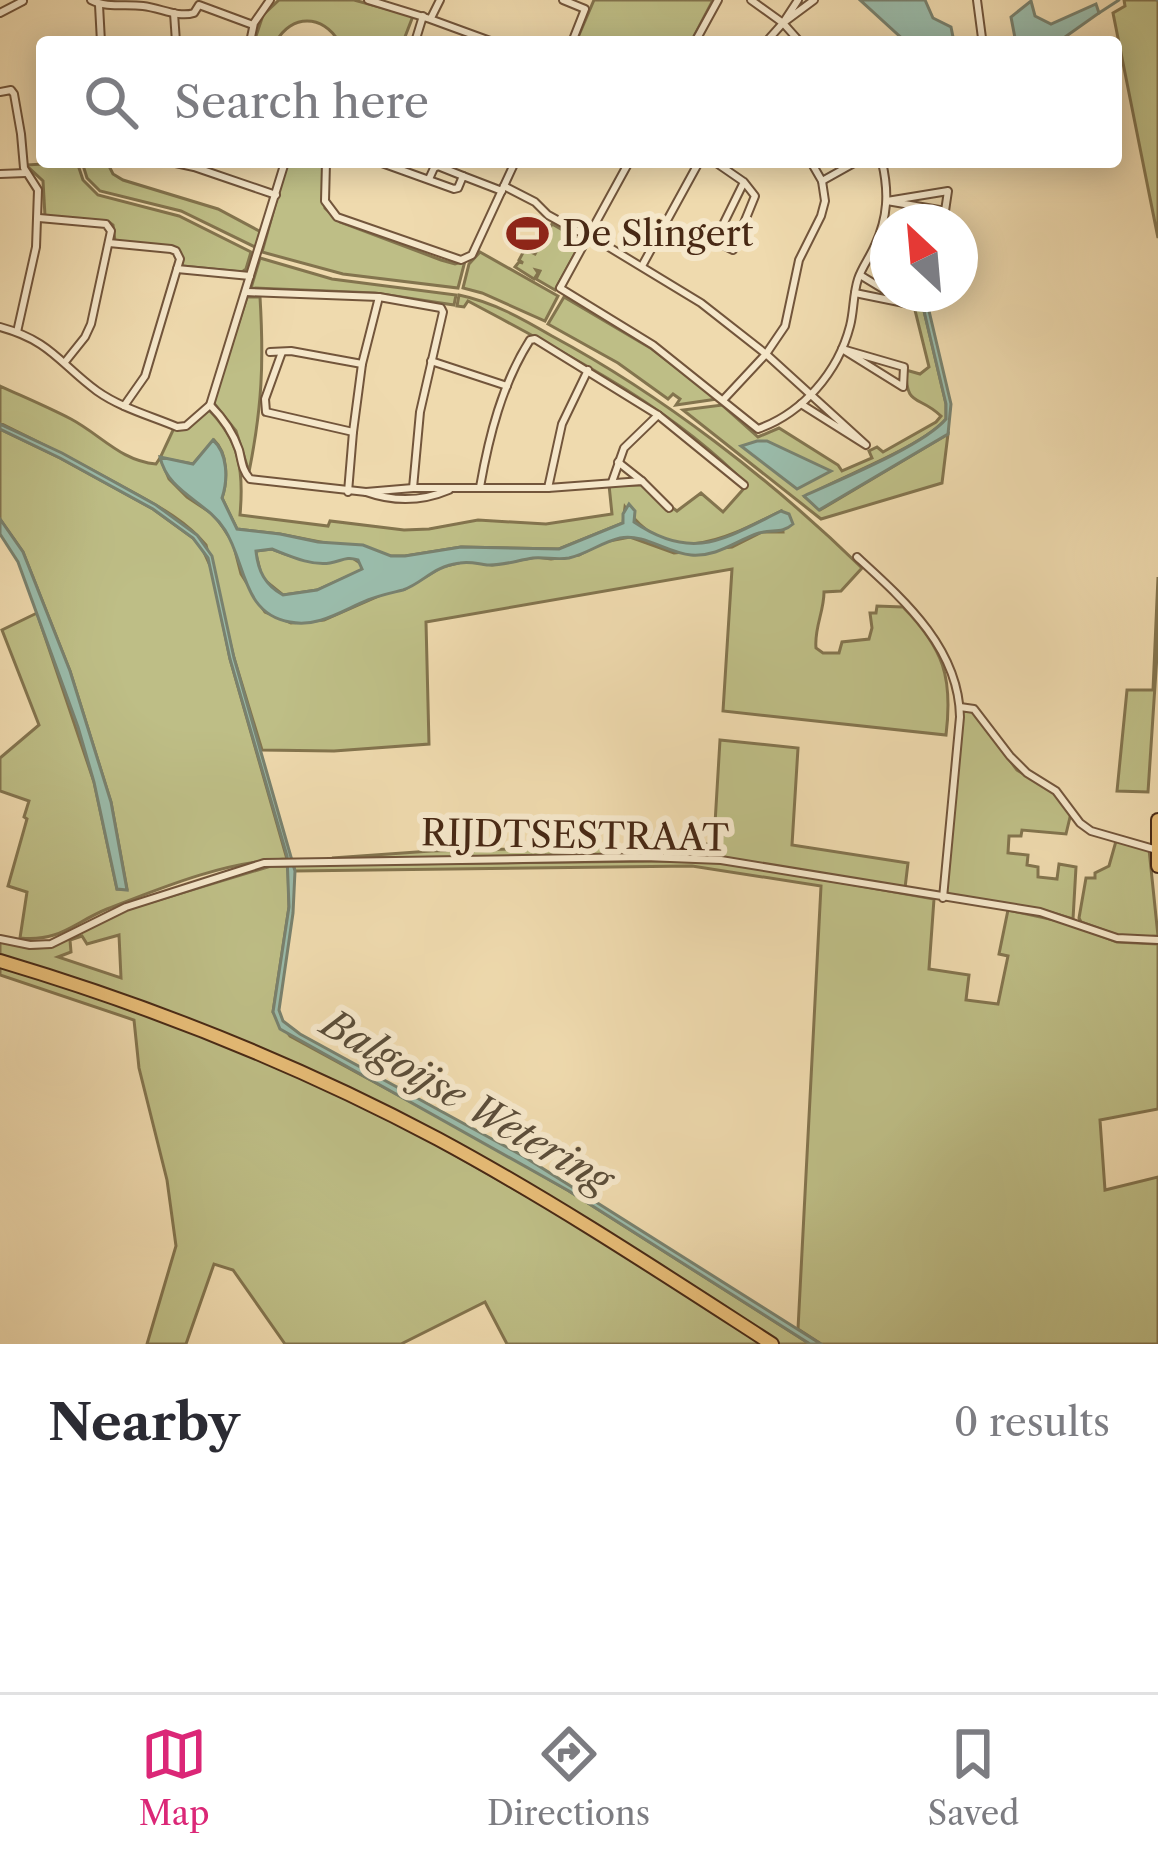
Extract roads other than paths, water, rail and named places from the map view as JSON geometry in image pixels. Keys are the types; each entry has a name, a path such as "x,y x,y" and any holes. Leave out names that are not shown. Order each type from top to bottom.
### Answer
{"main road":[{"path":"1158,820 1158,866"},
{"path":"0,962 207,1033 392,1115 573,1216 772,1344"}],"street":[{"path":"251,36 270,0"},
{"path":"368,0 476,36"},
{"path":"418,36 440,0"},
{"path":"563,0 585,9 574,36"},
{"path":"698,36 718,0"},
{"path":"751,0 795,36"},
{"path":"771,36 798,0"},
{"path":"783,23 814,0"},
{"path":"977,0 982,36"},
{"path":"0,13 23,1"},
{"path":"100,36 95,3 148,6 185,16 194,13 199,2 253,25"},
{"path":"174,13 176,36"},
{"path":"0,92 14,94 26,173 38,190 39,218 17,332"},
{"path":"193,168 276,196"},
{"path":"212,168 212,173"},
{"path":"0,327 50,349 97,391 124,406 182,428 209,405 283,168"},
{"path":"326,168 325,201 337,217 461,260 472,255 512,168"},
{"path":"397,168 454,189 463,176"},
{"path":"429,179 434,168"},
{"path":"443,168 535,202 548,215 701,303 766,354 866,445 801,404"},
{"path":"626,168 560,288 653,346 758,429 812,395 842,349 859,274 884,224 884,168"},
{"path":"642,266 696,168"},
{"path":"724,168 744,182 755,196 734,250 715,241 744,182"},
{"path":"724,399 766,354 788,319 799,260 825,201 815,168"},
{"path":"822,181 845,168"},
{"path":"0,174 26,173"},
{"path":"948,191 945,211 887,202 928,194 948,191"},
{"path":"39,218 106,224 111,231 91,324 65,362"},
{"path":"109,243 176,251 180,259 145,376 124,406"},
{"path":"178,268 250,276"},
{"path":"859,274 870,281"},
{"path":"246,292 379,297 438,306 443,312 420,412 413,488"},
{"path":"855,292 870,295"},
{"path":"348,492 362,364 379,297"},
{"path":"480,487 486,450 507,386 530,340 535,339 658,415 744,484"},
{"path":"842,349 904,367 903,387 862,362 842,349"},
{"path":"270,352 362,364"},
{"path":"282,352 265,399 266,412 352,432"},
{"path":"430,361 507,386"},
{"path":"548,488 562,424 588,370"},
{"path":"209,405 228,426 250,479 348,492 642,481"},
{"path":"612,482 634,436 658,415"},
{"path":"618,462 669,508"},
{"path":"366,492 410,500 449,490"},
{"path":"857,557 925,624 956,683 960,707 943,898"},
{"path":"960,707 974,709 1010,756 1056,791 1090,831 1158,850"},
{"name":"RIJDTSESTRAAT","path":"0,939 51,944 126,907 251,866 694,857 1040,912 1127,940 1158,940"}],"waterway":[{"path":"1099,13 1119,0"}],"place":[{"name":"De Slingert","path":"528,233"}],"water label":[{"name":"Balgoijse Wetering","path":"467,1101"}]}
